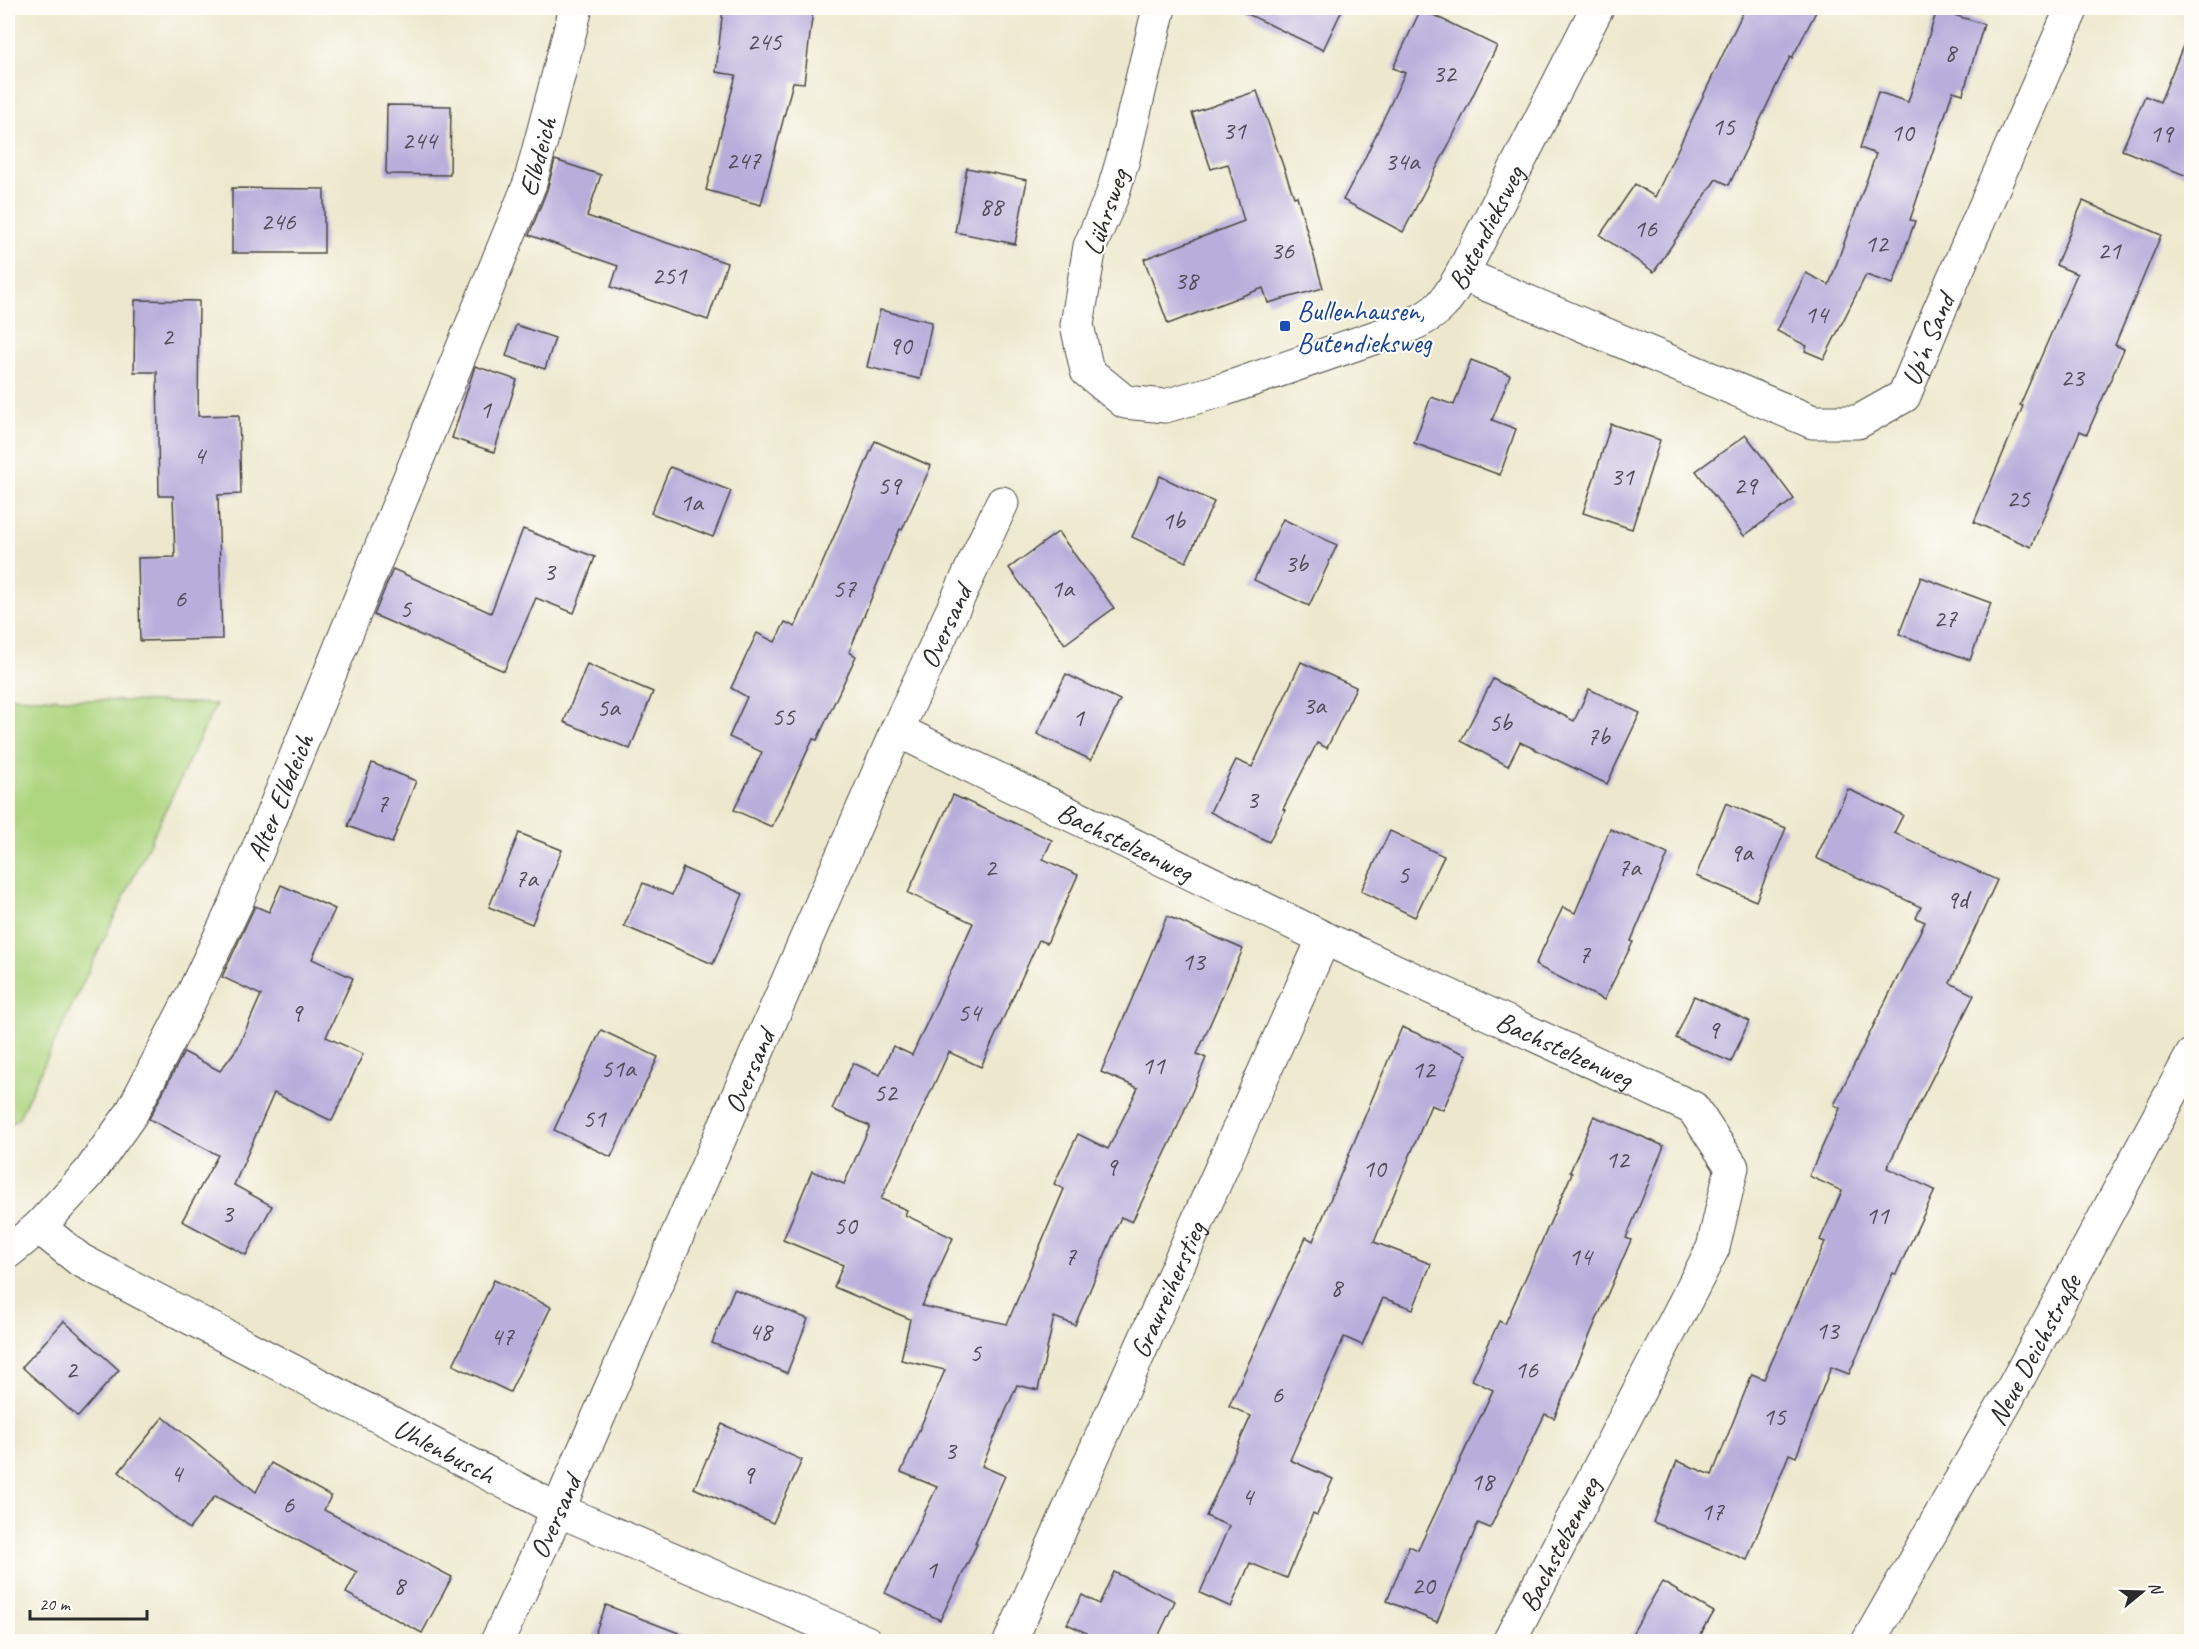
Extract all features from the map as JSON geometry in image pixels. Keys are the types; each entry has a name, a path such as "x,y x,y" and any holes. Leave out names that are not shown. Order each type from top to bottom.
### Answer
{"street":[{"name":"Elbdeich","path":"482,301 530,183 576,8"},
{"name":"Lührsweg","path":"1125,402 1087,370 1077,324 1090,246 1112,196 1123,159 1159,8"},
{"name":"Butendieksweg","path":"1125,402 1165,406 1225,390 1430,317 1446,302 1462,274 1597,8"},
{"name":"Up'n Sand","path":"1462,274 1813,422 1858,422 1904,396 2072,8"},
{"name":"Alter Elbdeich","path":"8,1252 39,1227 89,1173 131,1114 194,992 237,901 482,301"},
{"name":"Oversand","path":"497,1641 558,1510 897,730 1002,503"},
{"name":"Bachstelzenweg","path":"897,730 1324,938 1693,1108 1732,1167 1713,1248 1509,1641"},
{"name":"Graureiherstieg","path":"1010,1641 1324,938"},
{"name":"Neue Deichstraße","path":"1868,1641 2006,1401 2192,1055"},
{"name":"Uhlenbusch","path":"39,1227 80,1260 558,1510 866,1641"}],"green space":[{"path":"8,697 216,704 18,1119 8,1126"}],"building":[{"path":"723,8 813,10 804,83 793,82 761,205 706,190 736,75 716,72"},
{"path":"1235,8 1343,8 1323,50"},
{"path":"1745,8 1818,8 1792,58 1790,57 1729,185 1716,179 1654,272 1600,235 1635,184 1655,197"},
{"path":"1421,9 1497,46 1403,232 1343,200 1405,73 1393,68"},
{"path":"1937,10 1984,24 1963,94 1953,91 1910,220 1915,221 1893,284 1866,275 1824,359 1805,351 1807,346 1777,331 1806,273 1829,285 1876,154 1860,148 1878,92 1908,102"},
{"path":"2190,29 2192,29 2192,178 2122,150 2145,96 2160,102"},
{"path":"1257,91 1294,197 1297,196 1323,288 1268,303 1263,288 1168,324 1144,259 1244,221 1228,164 1211,169 1192,113"},
{"path":"387,105 451,106 450,175 386,174"},
{"path":"555,160 601,175 587,216 727,263 708,320 611,287 618,266 529,235 547,190"},
{"path":"967,168 1027,180 1015,244 955,232"},
{"path":"232,188 324,189 324,253 232,253"},
{"path":"2083,201 2161,235 2115,345 2124,349 2087,434 2080,431 2031,547 1974,522 2023,406 2020,405 2077,274 2056,265"},
{"path":"135,300 199,301 198,416 239,415 241,494 218,495 222,639 140,641 138,558 175,557 173,496 159,496 157,372 134,372"},
{"path":"880,310 932,322 920,379 867,367"},
{"path":"516,325 555,338 545,369 506,356"},
{"path":"1471,360 1510,375 1492,420 1516,429 1500,475 1414,443 1431,397 1454,405"},
{"path":"475,366 517,380 494,452 452,438"},
{"path":"1611,424 1660,440 1632,529 1583,513"},
{"path":"1746,435 1794,499 1744,536 1696,471"},
{"path":"875,441 931,466 902,530 900,529 849,652 856,656 817,740 813,739 772,827 734,810 762,752 729,737 747,697 731,688 757,633 775,642 785,622 795,627"},
{"path":"670,467 731,491 713,537 651,513"},
{"path":"1160,476 1214,502 1186,562 1132,537"},
{"path":"1283,519 1337,545 1309,606 1254,580"},
{"path":"523,529 595,557 574,613 536,598 504,671 374,615 393,569 491,613"},
{"path":"1058,532 1114,608 1065,644 1009,568"},
{"path":"1921,577 1991,603 1970,660 1899,634"},
{"path":"1301,662 1356,687 1327,748 1317,743 1269,842 1210,812 1236,760 1252,767"},
{"path":"587,664 653,692 630,749 564,722"},
{"path":"1066,674 1120,700 1091,760 1037,734"},
{"path":"1493,679 1574,721 1589,689 1640,713 1607,784 1520,742 1508,766 1461,741"},
{"path":"372,763 416,781 392,843 348,826"},
{"path":"1848,789 1903,815 1894,833 1997,880 1950,983 1974,995 1887,1168 1935,1190 1896,1274 1893,1273 1849,1374 1831,1367 1796,1457 1789,1454 1747,1560 1653,1522 1677,1461 1712,1475 1752,1374 1764,1379 1825,1242 1820,1240 1842,1191 1809,1176 1840,1108 1834,1105 1925,922 1916,918 1921,907 1816,858"},
{"path":"953,795 1052,840 1043,859 1078,875 1047,943 1039,940 981,1067 949,1052 881,1199 907,1210 905,1215 953,1238 922,1306 1007,1324 1064,1189 1054,1184 1078,1134 1108,1149 1138,1088 1101,1072 1167,916 1243,949 1197,1054 1206,1058 1175,1133 1132,1222 1121,1217 1075,1325 1054,1317 1038,1390 1017,1385 982,1466 1005,1476 975,1543 977,1544 940,1620 885,1593 937,1487 901,1472 945,1370 901,1360 910,1319 834,1287 843,1265 783,1240 812,1171 844,1184 870,1126 832,1109 853,1063 880,1075 893,1046 912,1055 973,923 908,893"},
{"path":"1726,803 1786,828 1756,901 1696,876"},
{"path":"1610,829 1668,854 1631,941 1633,942 1604,1000 1535,965 1563,907 1575,913"},
{"path":"1390,831 1444,856 1415,917 1361,891"},
{"path":"519,833 562,850 532,924 489,907"},
{"path":"683,868 743,894 713,964 624,926 643,883 672,895"},
{"path":"281,885 335,909 312,959 353,978 326,1037 363,1054 332,1121 274,1093 234,1185 272,1206 246,1255 182,1221 218,1155 149,1119 184,1052 220,1071 238,1047 261,995 222,977 255,906 269,912"},
{"path":"1694,996 1749,1021 1731,1062 1676,1038"},
{"path":"1402,1027 1467,1055 1443,1110 1431,1105 1374,1242 1431,1264 1413,1309 1383,1298 1362,1345 1344,1337 1290,1460 1333,1479 1317,1515 1313,1513 1287,1578 1250,1563 1231,1607 1200,1593 1229,1526 1206,1516 1251,1416 1229,1406 1306,1237 1313,1241"},
{"path":"601,1030 658,1057 611,1157 554,1130"},
{"path":"1594,1116 1664,1146 1626,1238 1631,1240 1554,1418 1545,1414 1490,1528 1478,1523 1437,1622 1387,1601 1409,1546 1418,1550 1493,1390 1472,1380 1499,1321 1505,1324 1572,1173 1570,1172"},
{"path":"494,1280 551,1307 510,1392 453,1365"},
{"path":"734,1289 808,1319 787,1373 712,1343"},
{"path":"64,1321 119,1370 78,1417 22,1367"},
{"path":"163,1417 256,1492 271,1463 331,1496 324,1510 452,1577 422,1633 346,1593 357,1572 215,1496 189,1529 119,1472"},
{"path":"722,1424 802,1460 773,1523 694,1488"},
{"path":"1114,1572 1175,1601 1156,1641 1083,1641 1087,1633 1067,1624 1082,1595 1099,1604"},
{"path":"1662,1582 1714,1612 1697,1641 1628,1641"},
{"path":"606,1605 694,1639 693,1641 592,1641"}],"place":[{"name":"Bullenhausen, Butendieksweg","path":"1285,326"}]}
